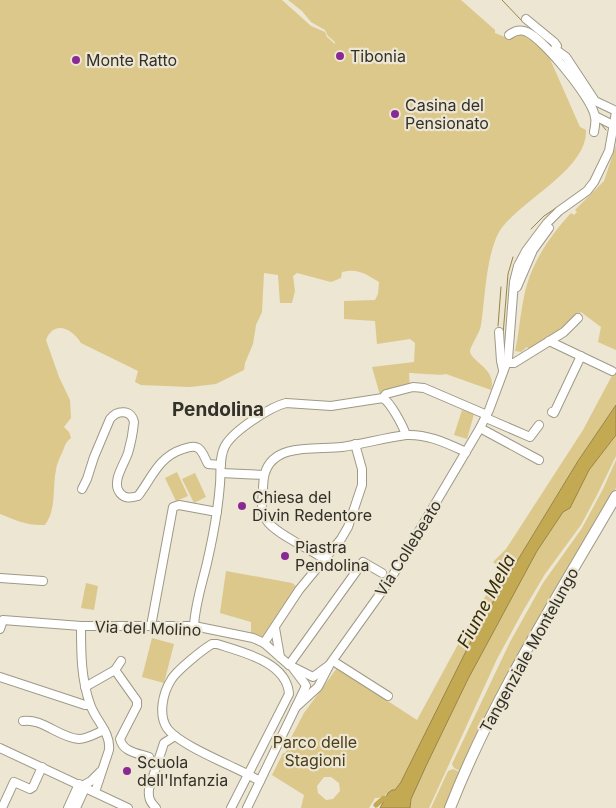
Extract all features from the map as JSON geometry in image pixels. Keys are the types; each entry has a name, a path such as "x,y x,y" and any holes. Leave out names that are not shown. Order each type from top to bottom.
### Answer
{"highway":[{"name":"Tangenziale Montelungo","path":"450,808 484,730 517,667 616,496"},
{"name":"Tangenziale Montelungo","path":"458,808 487,738 510,693 616,509"}],"street":[{"path":"526,19 554,42 557,46 554,51"},
{"path":"509,35 515,31 526,31 554,51 566,56 596,101 616,111 609,152 600,173 587,191 575,200 544,234 533,250 512,304 504,367 514,363 571,327 578,318"},
{"path":"554,51 598,118 613,125"},
{"path":"594,132 598,118"},
{"name":"Via Collebeato","path":"296,707 318,687 331,663 390,580 480,428 504,367 500,361 499,332"},
{"path":"549,341 612,371"},
{"path":"552,412 554,413 581,356"},
{"path":"194,626 196,607 208,561 216,512 222,453 231,438 272,408 286,403 319,407 346,405 383,398 386,394 413,387 424,388 530,437 539,425"},
{"path":"383,398 391,406 406,435"},
{"path":"82,489 110,419 114,414 121,412 133,417 134,422 129,449 117,482 117,489 123,497 131,498 138,496 161,461 177,451 190,447 197,447 208,464 221,469 264,475"},
{"path":"480,428 539,460"},
{"path":"324,559 268,522 262,508 264,475 273,460 301,448 342,447 406,435 438,440 466,452"},
{"path":"264,643 299,590 348,527 362,485 362,469 355,444"},
{"path":"151,626 173,507 178,505 216,512"},
{"path":"290,665 363,562 382,572"},
{"path":"0,578 43,581"},
{"name":"Via del Molino","path":"0,629 1,620 81,626 194,626 244,636 264,643 290,665 313,677"},
{"path":"81,626 85,687 90,705 109,743 109,749 95,792"},
{"path":"275,628 280,657"},
{"path":"240,651 244,636"},
{"path":"231,808 247,774 289,694 289,686 286,679 259,659 240,651 212,644 172,678 162,704 162,714 166,727 175,736 247,774 260,781"},
{"path":"85,687 115,670 121,661"},
{"path":"331,663 388,696"},
{"name":"Via Collebeato","path":"313,677 331,663"},
{"name":"Via del Molino","path":"290,665 306,685"},
{"path":"115,670 137,701 137,706 120,742"},
{"path":"0,676 85,705 90,705"},
{"path":"313,677 318,680 318,687 311,690 306,685 307,680 313,677"},
{"name":"Via Collebeato","path":"247,808 306,685"},
{"path":"24,721 30,721 57,733 77,739 85,738 104,730"},
{"path":"156,808 148,797 149,790 164,743 175,736"},
{"path":"109,743 120,742"},
{"path":"120,742 125,749 149,757"},
{"path":"0,748 128,808"},
{"path":"2,808 14,782 30,789 33,787 42,767"},
{"path":"68,808 82,786 96,778 102,769"},
{"path":"76,808 82,786"}],"green space":[{"path":"0,0 282,0 311,26 325,32 327,37 335,44 325,30 311,22 302,11 288,0 461,0 495,30 495,33 505,37 523,32 546,50 580,127 586,130 584,145 564,172 508,220 499,232 495,242 491,253 481,325 470,352 491,377 491,390 446,374 409,373 410,390 380,395 372,367 414,362 415,343 410,339 377,344 375,321 344,319 344,301 375,300 378,294 379,282 357,271 342,272 341,278 331,282 297,273 293,276 295,291 292,303 280,303 278,275 264,273 262,312 256,325 253,344 244,370 216,384 190,387 141,385 135,382 138,371 81,343 69,330 58,328 49,334 46,340 59,377 70,400 71,418 64,427 69,432 71,438 66,443 57,464 51,512 45,525 27,524 0,514"},
{"path":"616,145 616,350 598,342 601,327 581,312 558,332 529,349 527,347 521,352 515,351 524,297 536,263 548,242 563,222 571,213 574,215 577,212 575,210 604,181"},
{"name":"Parco delle Stagioni","path":"616,368 616,405 578,461 475,633 401,782 395,790 375,798 369,808 301,808 304,795 272,775 283,753 287,750 285,749 304,713 337,668 417,720 502,568 493,562 506,549 583,430","holes":["324,777 331,777 339,783 340,791 333,799 326,800 318,793 317,786"]},
{"path":"462,410 474,414 467,439 454,435"},
{"path":"616,435 616,456 597,495 581,525 545,574 497,659 429,808 410,808 411,799 468,679 537,551 563,512 570,507 589,470"},
{"path":"616,460 616,488 534,627 495,698 460,771 454,768 452,764 510,642 543,583 582,528"},
{"path":"177,472 188,496 176,501 165,478"},
{"path":"195,473 206,497 194,503 182,479"},
{"path":"226,571 292,583 296,586 262,637 251,633 251,622 220,613"},
{"path":"86,583 98,586 94,610 81,608"},
{"path":"152,638 174,644 164,683 142,677"},
{"path":"453,769 460,772 446,808 431,808 448,771"}],"shaded area":[{"path":"616,405 616,435 589,470 570,508 563,512 537,551 468,679 411,799 410,808 380,808 388,793 395,790 401,782 475,633 508,576 578,461"}],"waterway":[{"path":"502,0 523,22 541,36"},
{"path":"601,124 606,130"},
{"path":"531,229 544,216 556,208"},
{"path":"503,335 508,274 513,257"},
{"path":"498,326 501,287"},
{"path":"376,805 384,798 391,800"}],"place":[{"name":"Tibonia","path":"340,56"},
{"name":"Monte Ratto","path":"76,60"},
{"name":"Casina del Pensionato","path":"395,114"},
{"name":"Chiesa del Divin Redentore","path":"242,506"},
{"name":"Piastra Pendolina","path":"285,556"},
{"name":"Scuola dell'Infanzia","path":"127,771"}],"district":[{"name":"Pendolina","path":"218,409"}],"water label":[{"name":"Fiume Mella","path":"486,601"}]}
